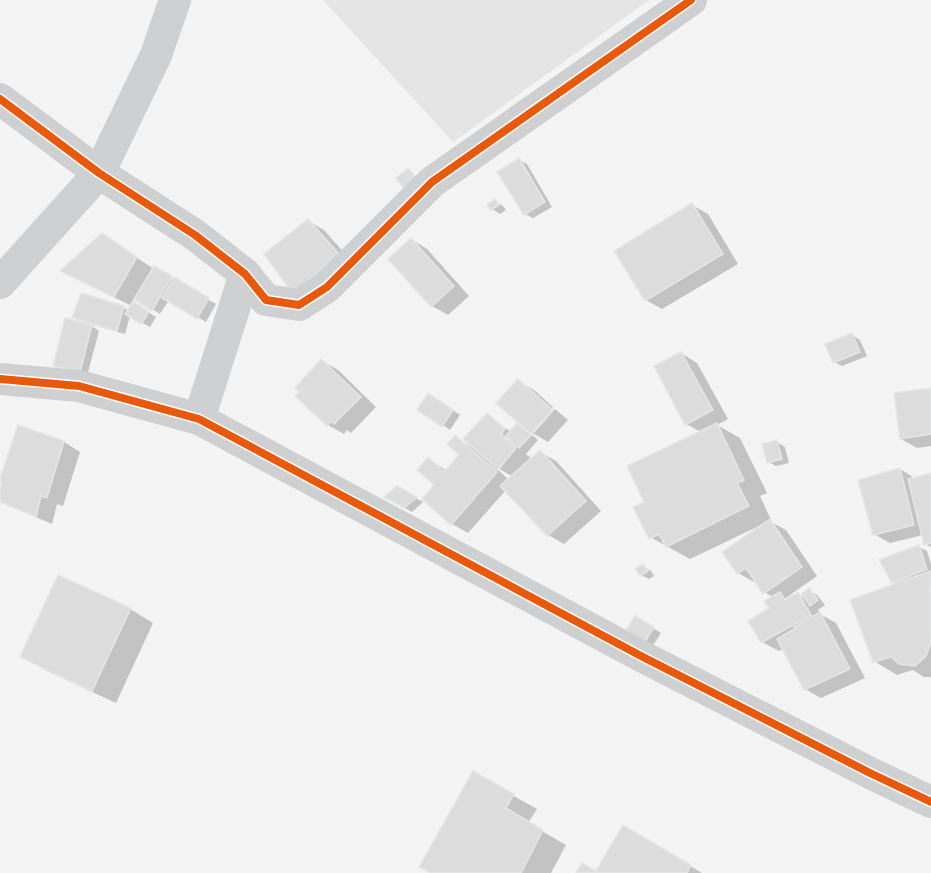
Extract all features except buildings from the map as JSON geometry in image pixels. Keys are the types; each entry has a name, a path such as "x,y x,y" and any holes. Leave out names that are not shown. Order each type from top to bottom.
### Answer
{"street":[{"path":"0,283 99,173 156,55 175,0"},
{"path":"0,99 99,173 195,235 244,274 266,300 299,305 327,287 432,182 691,0"},
{"path":"199,419 244,274"},
{"path":"0,379 79,386 199,419 641,656 931,802"}],"shaded area":[{"path":"323,0 649,0 453,142"}],"cycle path":[{"path":"0,99 99,173 195,235 245,274 266,300 299,305 327,287 432,182 691,0"},
{"path":"0,379 79,386 199,419 641,656 931,802"}]}
